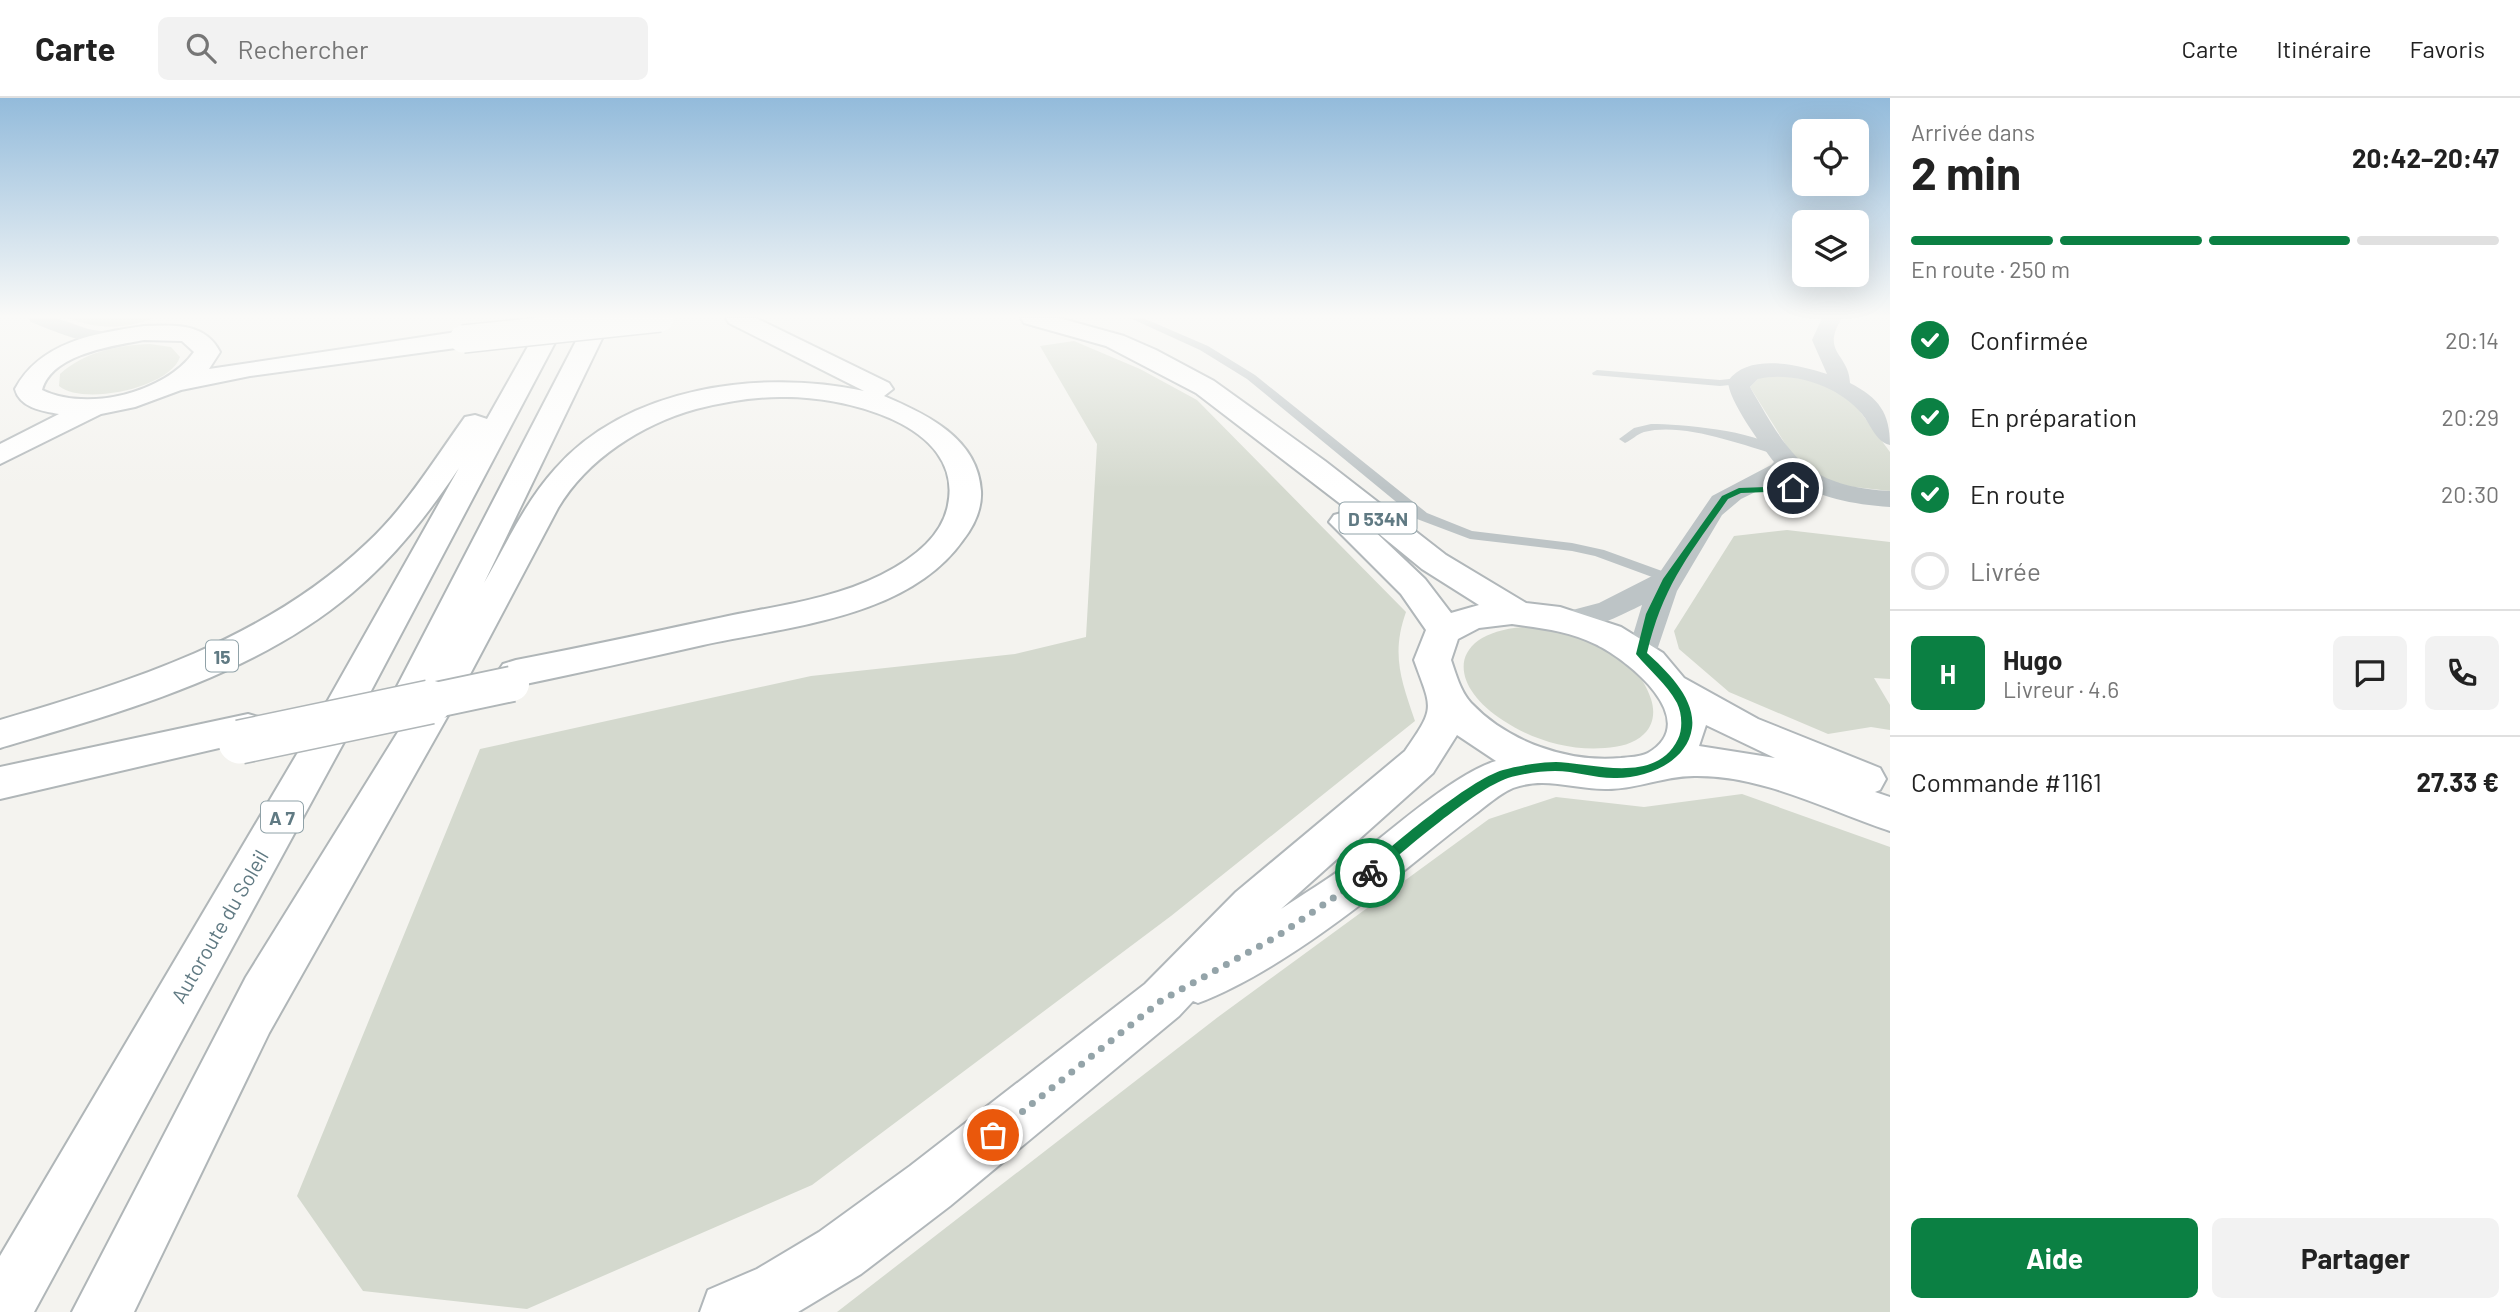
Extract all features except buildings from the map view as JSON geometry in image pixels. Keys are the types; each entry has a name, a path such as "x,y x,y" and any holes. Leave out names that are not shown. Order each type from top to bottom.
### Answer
{"main road":[{"path":"6,385 26,375"},
{"path":"0,439 17,427 33,398 30,381 37,375"},
{"path":"175,383 189,375"},
{"path":"6,385 51,406 97,406 125,401 175,383 217,375"},
{"name":"15","path":"0,734 116,699 177,677 254,640 322,600 380,550 408,517 513,375"},
{"name":"Autoroute du Soleil","path":"1,1312 324,742 524,375"},
{"path":"102,1312 572,375"},
{"path":"0,782 514,679 797,626 859,610 928,577 968,537 978,516 982,487 974,461 957,437 920,410 850,375"},
{"name":"D 534N","path":"1183,375 1205,387 1246,420 1314,467 1434,562 1514,611"},
{"path":"252,1016 454,671 547,498 585,457 636,422 680,405 728,394 786,389 831,392 885,405 934,432 957,458 966,483 960,518 936,552 889,584 815,610 514,679"},
{"path":"0,455 97,406"},
{"name":"D 534N","path":"1246,420 1301,480 1410,583 1445,632"},
{"path":"1162,1000 1298,922 1363,878 1399,847 1476,790 1504,774 1555,767 1616,774 1642,770 1663,762 1677,751 1685,737 1687,721 1684,705 1674,688 1642,654 1608,635 1571,620 1514,611 1486,613 1462,620 1445,632 1435,646 1432,663 1437,682 1449,703 1463,719 1504,747 1555,767"},
{"path":"1674,688 1744,729 1890,787"},
{"path":"730,1312 778,1290 840,1253 930,1186 1162,1000 1252,906 1419,762 1444,724 1449,703"},
{"path":"0,805 79,780 244,735"},
{"path":"1663,762 1710,761 1740,765 1890,814"}],"street":[{"path":"1749,375 1739,381 1739,387 1782,458 1803,478 1823,487 1863,497 1890,499"},
{"path":"1804,375 1839,384 1867,405 1890,438"},
{"path":"1837,375 1839,384"},
{"path":"1642,654 1651,614 1668,579 1713,511 1725,498 1772,475 1782,458"},
{"path":"1739,491 1823,487"},
{"path":"1571,620 1595,616 1624,604 1668,579"}],"lane":[{"path":"1247,375 1422,516 1470,535 1572,547 1668,579"},
{"path":"1617,375 1720,383 1739,381"},
{"path":"1625,439 1637,430 1667,429 1746,439 1782,458"}],"shaded area":[{"path":"60,375 163,375 144,385 105,394 71,392 59,386"},
{"path":"1057,375 1150,375 1197,400 1406,612 1399,641 1400,667 1415,721 1171,916 812,1185 527,1309 363,1291 297,1196 480,749 811,676 1015,654 1086,637 1097,444"},
{"path":"1778,375 1820,382 1853,402 1890,452 1890,491 1836,485 1799,466 1750,387 1759,378"},
{"path":"1787,530 1890,542 1890,679 1874,678 1890,705 1890,730 1871,727 1828,734 1729,692 1679,649 1674,631 1734,536"},
{"path":"1523,627 1579,638 1616,655 1631,667 1643,682 1651,699 1653,718 1647,730 1636,740 1616,747 1579,748 1552,743 1527,734 1485,707 1472,692 1465,677 1464,662 1469,650 1481,639 1499,631"},
{"path":"1742,794 1890,847 1890,1312 837,1312 1218,1017 1489,819 1556,797 1644,807"}],"way so far":[{"path":"993,1135 1162,1000 1276,937 1370,873"}],"route":[{"path":"1370,873 1399,847 1476,790 1504,774 1555,767 1586,773 1616,774 1642,770 1663,762 1677,751 1685,737 1687,721 1684,705 1660,670 1642,654 1651,614 1668,579 1713,511 1725,498 1739,491 1793,488"}]}
